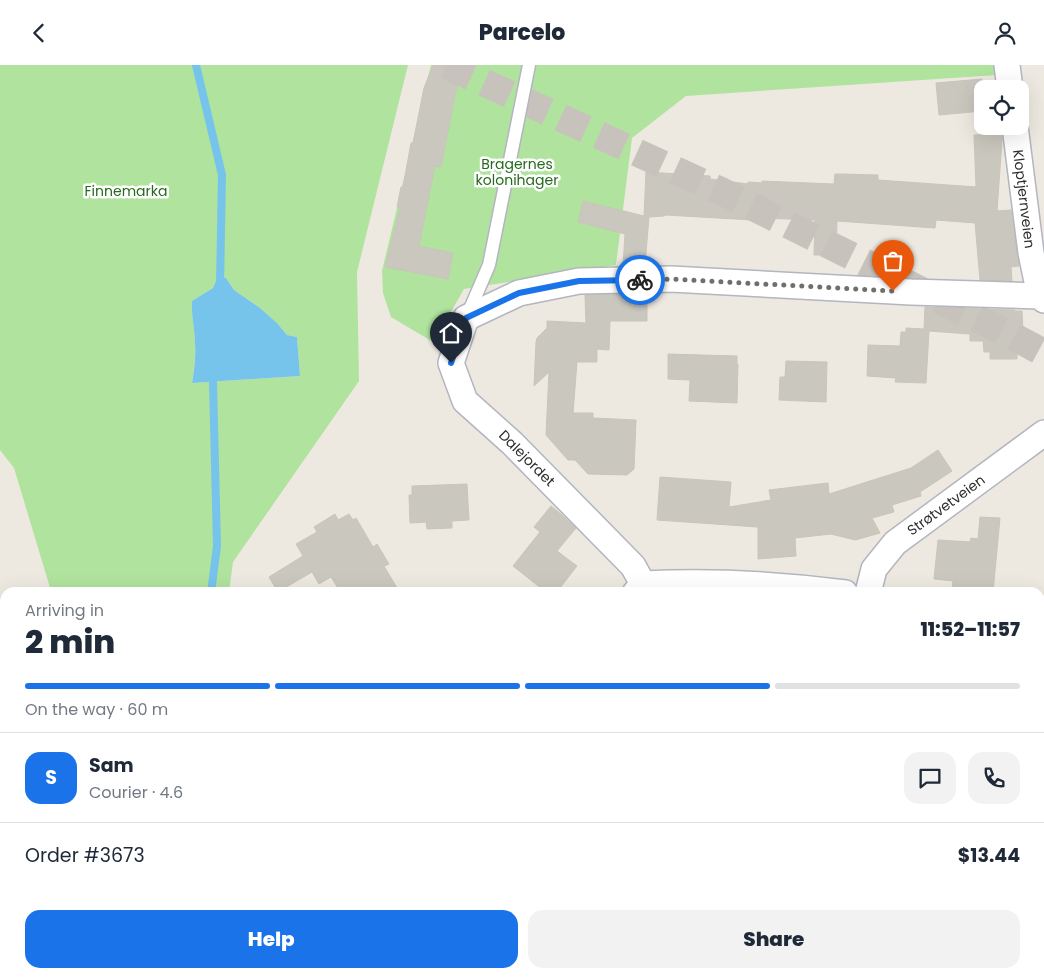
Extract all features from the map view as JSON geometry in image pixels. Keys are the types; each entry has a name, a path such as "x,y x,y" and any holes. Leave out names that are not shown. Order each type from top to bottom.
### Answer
{"street":[{"path":"1008,65 1009,80"},
{"name":"Kloptjernveien","path":"1016,135 1031,253 1042,298"},
{"path":"466,318 519,293 579,281 671,279 1042,298"},
{"name":"Dalejordet","path":"466,318 451,363 465,401 512,443 633,566 639,587"},
{"name":"Strøtvetveien","path":"870,587 874,569 895,543 1044,433"},
{"name":"Dalejordet","path":"647,587 680,583 796,587"}],"lane":[{"path":"466,318 489,265 529,65"}],"green space":[{"name":"Finnemarka","path":"0,65 408,65 357,272 359,381 233,562 230,587 50,587 14,468 0,450","holes":["217,278 226,278 234,290 260,308 287,335 297,337 300,376 192,383 195,362 192,301 213,288"]},
{"name":"Bragernes kolonihager","path":"431,65 996,65 997,75 686,96 632,138 616,265 464,289 448,317 443,348 391,317 383,293 382,271"}],"water":[{"path":"217,278 226,278 234,290 260,308 287,335 297,337 300,376 192,383 195,349 192,301 213,288"}],"building":[{"path":"433,65 461,65 441,167 435,166 419,246 453,253 448,279 385,267 400,208 397,207 401,187 403,187 424,88"},
{"path":"982,79 974,80 974,112 939,115 936,83"},
{"path":"974,135 1002,135 997,211 1011,210 1019,266 1011,267 1012,281 980,280 975,223 936,220 935,228 837,221 836,255 814,255 815,220 752,218 752,220 666,215 649,217 645,265 623,266 625,234 578,222 583,201 644,216 646,172 710,176 710,179 748,184 748,182 762,183 762,181 834,184 835,174 878,175 878,180 976,187"},
{"path":"647,294 647,321 610,321 609,350 597,349 597,362 577,362 573,413 593,413 593,418 636,420 634,469 627,475 588,474 575,460 568,460 546,435 549,372 534,386 537,338 547,328 547,321 586,323 585,295"},
{"path":"925,307 1022,311 1024,353 1017,352 1017,359 990,359 990,352 984,352 983,341 970,341 970,334 929,331 926,383 895,382 896,378 867,376 868,345 900,346 901,332 906,332 906,328 924,329"},
{"path":"668,354 737,356 737,403 689,401 690,380 668,379"},
{"path":"786,361 827,362 826,402 779,400 780,377 785,377"},
{"path":"938,450 952,471 920,492 921,496 892,505 894,512 872,518 880,533 855,540 831,534 795,538 796,556 758,559 758,527 657,520 660,477 731,482 729,507 771,500 769,490 828,483 829,494 911,468"},
{"path":"467,484 469,520 452,521 452,528 427,529 426,522 410,523 409,495 412,495 412,486"},
{"path":"551,506 576,528 557,551 577,566 561,587 539,587 513,566 540,532 534,527"},
{"path":"335,514 338,520 349,514 353,520 356,518 373,547 377,544 389,564 384,566 396,587 337,587 331,577 319,584 312,572 286,587 275,587 269,577 303,556 296,544 317,532 314,527"},
{"path":"980,517 1000,518 993,587 952,587 953,581 934,579 938,540 970,542 971,538 978,539"}],"waterway":[{"path":"196,65 222,175 220,287"},
{"path":"212,587 217,546 214,374"}],"tunnel":[{"path":"446,65 721,191 1044,353"}],"way so far":[{"path":"640,280 671,279 893,291"}],"route":[{"path":"451,363 466,318 519,293 579,281 640,280"}]}
